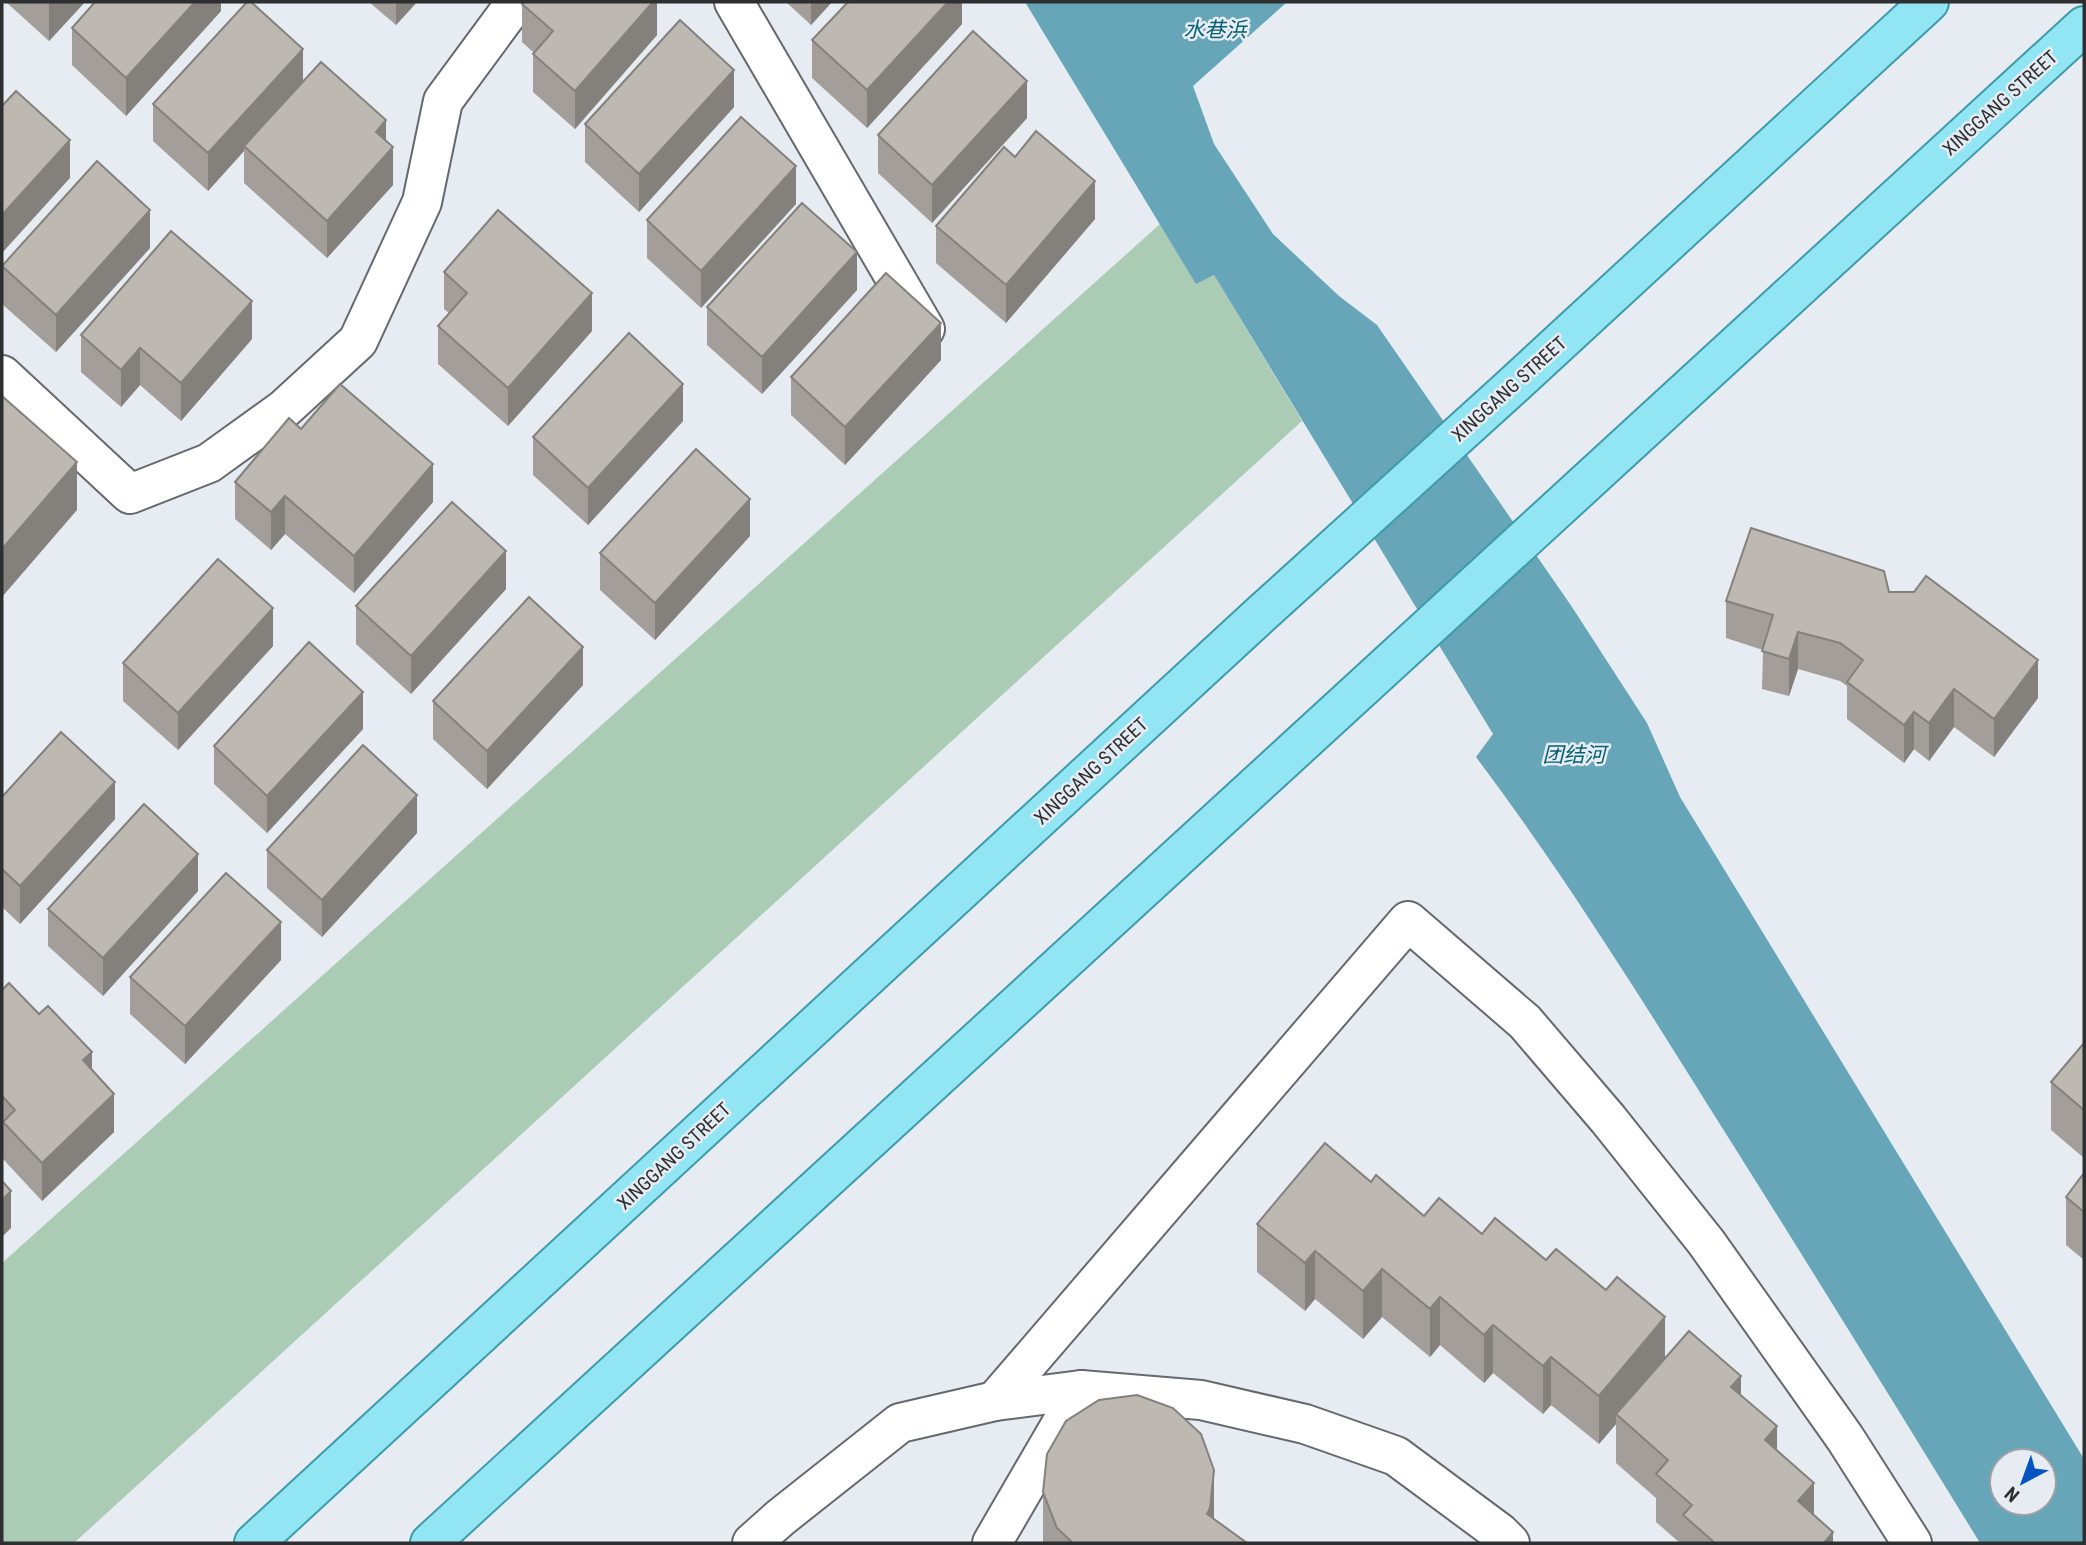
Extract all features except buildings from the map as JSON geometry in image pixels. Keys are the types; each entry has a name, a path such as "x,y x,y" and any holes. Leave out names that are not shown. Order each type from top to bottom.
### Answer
{"main road":[{"name":"XINGGANG STREET","path":"254,1543 1929,2"},
{"name":"XINGGANG STREET","path":"430,1543 2084,26"}],"street":[{"path":"2,375 130,494 209,463 284,409 358,341 422,202 443,101 516,2"},
{"path":"734,2 927,333"},
{"path":"995,1401 1408,921 1525,1023 1616,1129 1706,1242 1845,1438 1912,1543"},
{"path":"992,1543 1081,1390"},
{"path":"752,1543 901,1423 995,1401 1081,1390 1201,1400 1305,1424 1396,1456 1510,1543"}],"green space":[{"path":"1160,224 1196,283 1214,275 1302,421 74,1543 2,1543 2,1263"}],"water":[{"name":"团结河","path":"1025,2 1287,2 1193,86 1214,144 1273,234 1339,296 1377,325 1572,607 1647,723 1680,797 2084,1459 2084,1543 1980,1543 1626,975 1538,843 1476,757 1493,734 1214,275 1196,284"}],"water label":[{"name":"水巷浜","path":"1215,30"}]}
